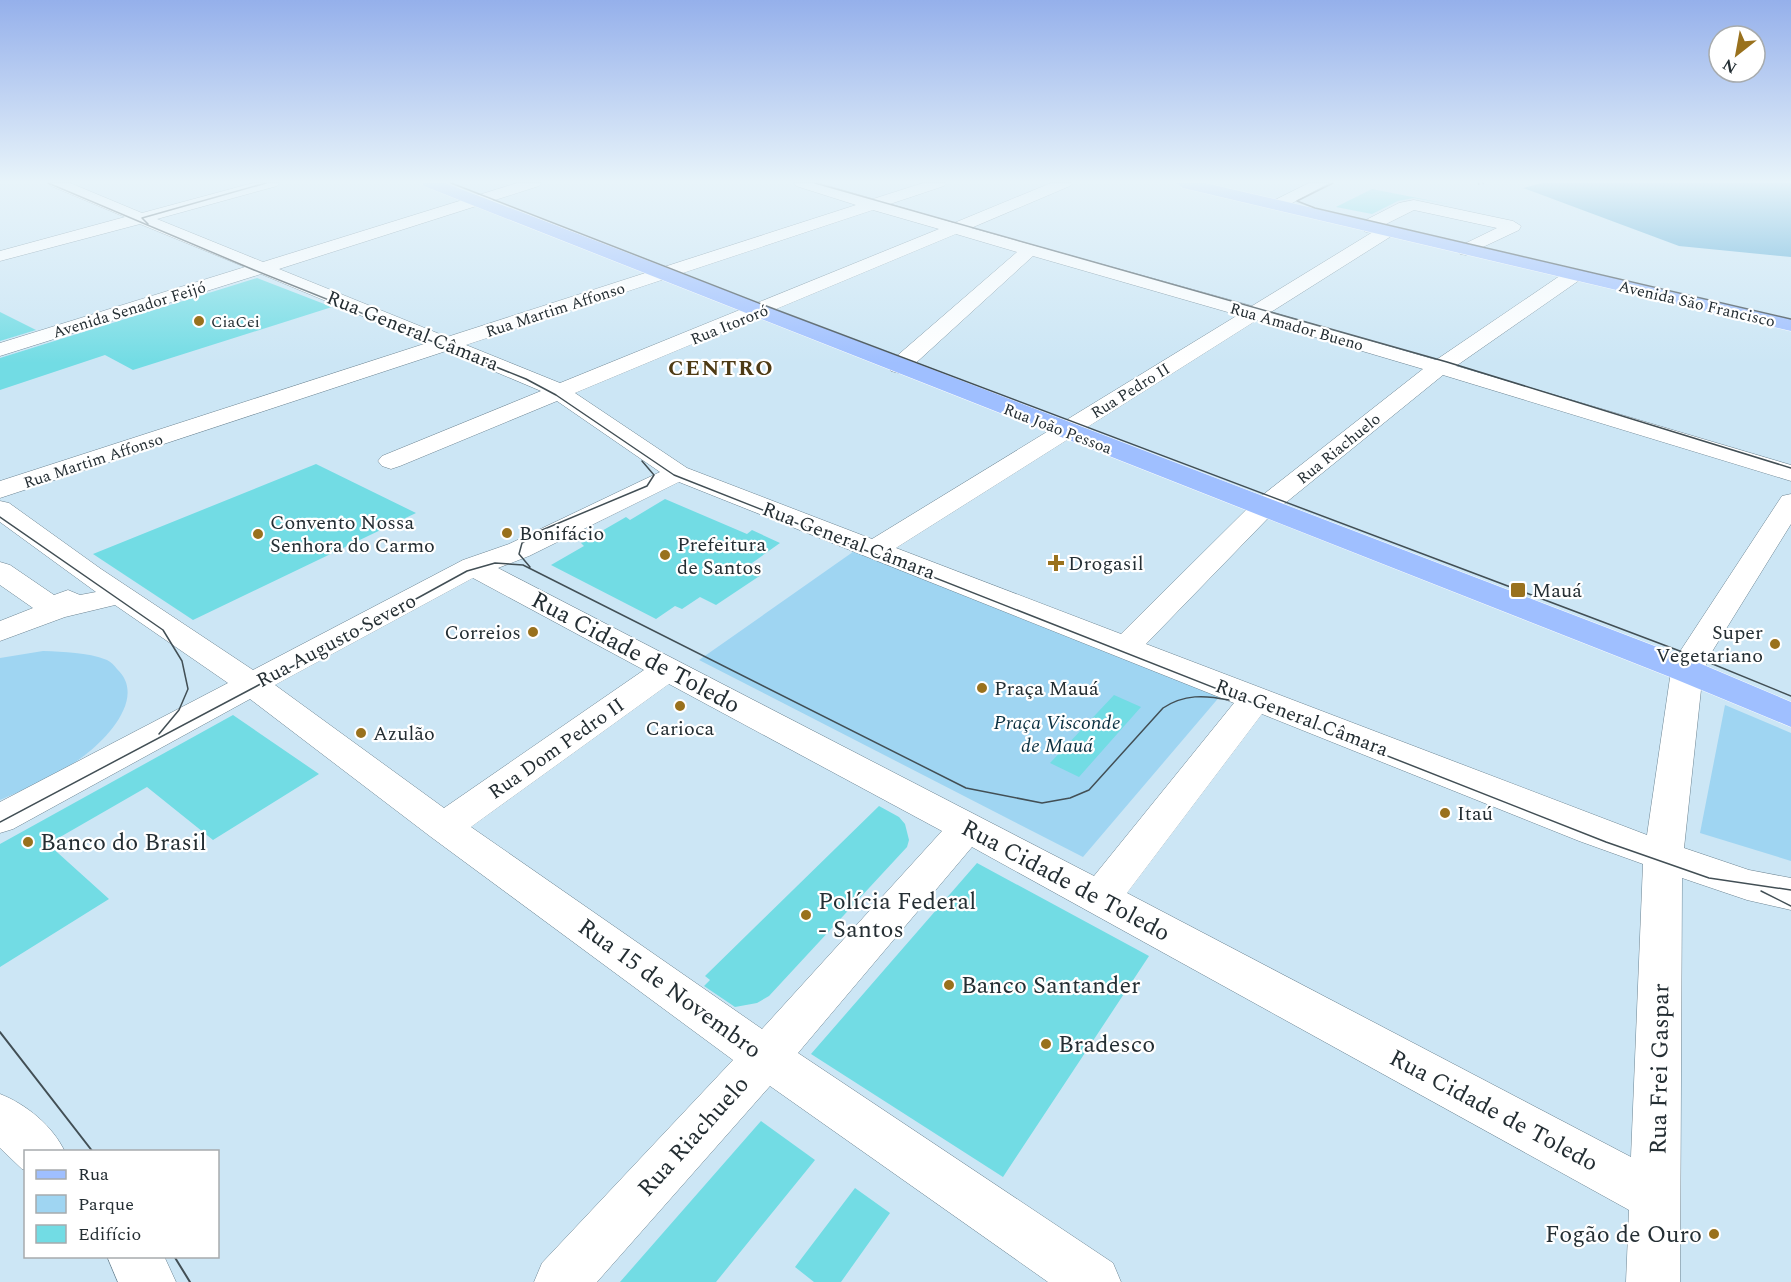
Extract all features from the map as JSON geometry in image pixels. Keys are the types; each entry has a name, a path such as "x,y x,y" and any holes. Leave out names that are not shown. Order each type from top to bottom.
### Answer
{"main road":[{"name":"Rua João Pessoa","path":"582,243 1687,671 1791,715"},
{"name":"Avenida São Francisco","path":"1436,243 1791,325"}],"street":[{"path":"0,256 49,243"},
{"name":"Rua General Câmara","path":"200,243 561,393 678,473 1663,856 1747,885 1791,894"},
{"name":"Avenida Senador Feijó","path":"0,350 342,243"},
{"name":"Rua Martim Affonso","path":"0,490 758,243"},
{"name":"Rua Itororó","path":"391,462 919,243"},
{"name":"Rua Amador Bueno","path":"1007,243 1440,367 1791,472"},
{"name":"Rua Pedro II","path":"874,549 1254,313 1357,243"},
{"name":"Rua Pedro II","path":"1466,250 1480,243"},
{"path":"899,366 1031,249"},
{"name":"Rua Riachuelo","path":"1125,648 1264,507 1440,367 1574,275"},
{"name":"Rua Augusto Severo","path":"0,819 473,566 519,550 678,473"},
{"path":"1687,671 1697,650 1791,502"},
{"name":"Rua 15 de Novembro","path":"0,509 91,575 253,685 444,827 766,1057 1094,1282"},
{"name":"Rua Cidade de Toledo","path":"473,566 1100,898 1656,1197"},
{"path":"0,571 55,610"},
{"path":"55,610 91,575"},
{"path":"0,632 55,610 120,595"},
{"name":"Rua Dom Pedro II","path":"444,827 668,669"},
{"name":"Rua Frei Gaspar","path":"1653,1282 1663,856 1687,671"},
{"path":"1100,898 1256,699"},
{"name":"Rua Riachuelo","path":"561,1282 766,1057 967,828"},
{"path":"0,1116 38,1150"},
{"path":"134,1258 149,1282"}],"green space":[{"name":"Praça Visconde de Mauá","path":"860,547 1221,695 1083,857 699,660"},
{"path":"43,651 83,654 108,661 115,666 125,680 128,691 126,703 113,727 85,755 55,775 0,800 0,658"},
{"path":"1725,705 1791,733 1791,861 1700,833"}],"shaded area":[{"path":"1670,243 1791,243 1791,257 1679,246"}],"building":[{"name":"CiaCei","path":"257,278 332,307 133,370 105,355 0,390 0,358"},
{"path":"0,312 36,330 0,341"},
{"name":"Convento Nossa Senhora do Carmo","path":"316,464 416,513 193,620 93,554"},
{"name":"Prefeitura de Santos","path":"665,499 747,534 752,530 780,543 745,568 761,575 716,605 700,597 682,609 675,606 656,619 551,565 584,546 581,543 626,517 630,520"},
{"path":"1114,695 1141,707 1079,777 1050,763"},
{"name":"Banco do Brasil","path":"233,715 319,774 213,840 147,787 48,844 109,899 0,967 0,844"},
{"name":"Polícia Federal - Santos","path":"879,806 899,817 905,824 909,840 907,847 769,996 757,1003 735,1007 704,986 710,980 705,976"},
{"path":"977,863 1149,956 1003,1177 811,1054"},
{"path":"761,1121 815,1160 716,1282 620,1282"},
{"path":"855,1188 890,1213 841,1282 814,1282 795,1267"}],"tram line":[{"path":"190,243 526,379 556,395 674,475 1606,842 1709,878 1791,890"},
{"path":"604,243 1693,656 1791,696"},
{"path":"1026,243 1447,362 1791,468"},
{"path":"1464,243 1791,319"},
{"path":"530,567 519,554 522,543 542,530 647,486 654,475 642,461"},
{"path":"0,517 163,630 182,661 188,689 179,710 159,734"},
{"path":"0,822 255,687 467,571 495,563 523,565 966,788 1042,803 1070,798 1089,790 1163,708 1171,703 1195,697 1229,700"},
{"path":"1761,891 1791,906"},
{"path":"0,1032 91,1150"},
{"path":"175,1258 190,1282"}],"place":[{"name":"CiaCei","path":"199,321"},
{"name":"Bonifácio","path":"507,533"},
{"name":"Convento Nossa Senhora do Carmo","path":"258,534"},
{"name":"Prefeitura de Santos","path":"665,555"},
{"name":"Drogasil","path":"1056,563"},
{"name":"Mauá","path":"1518,590"},
{"name":"Correios","path":"533,632"},
{"name":"Super Vegetariano","path":"1775,644"},
{"name":"Praça Mauá","path":"982,688"},
{"name":"Carioca","path":"680,706"},
{"name":"Azulão","path":"361,733"},
{"name":"Itaú","path":"1445,813"},
{"name":"Banco do Brasil","path":"28,842"},
{"name":"Polícia Federal - Santos","path":"806,915"},
{"name":"Banco Santander","path":"949,985"},
{"name":"Bradesco","path":"1046,1044"},
{"name":"Fogão de Ouro","path":"1714,1234"}],"district":[{"name":"CENTRO","path":"721,367"}]}
